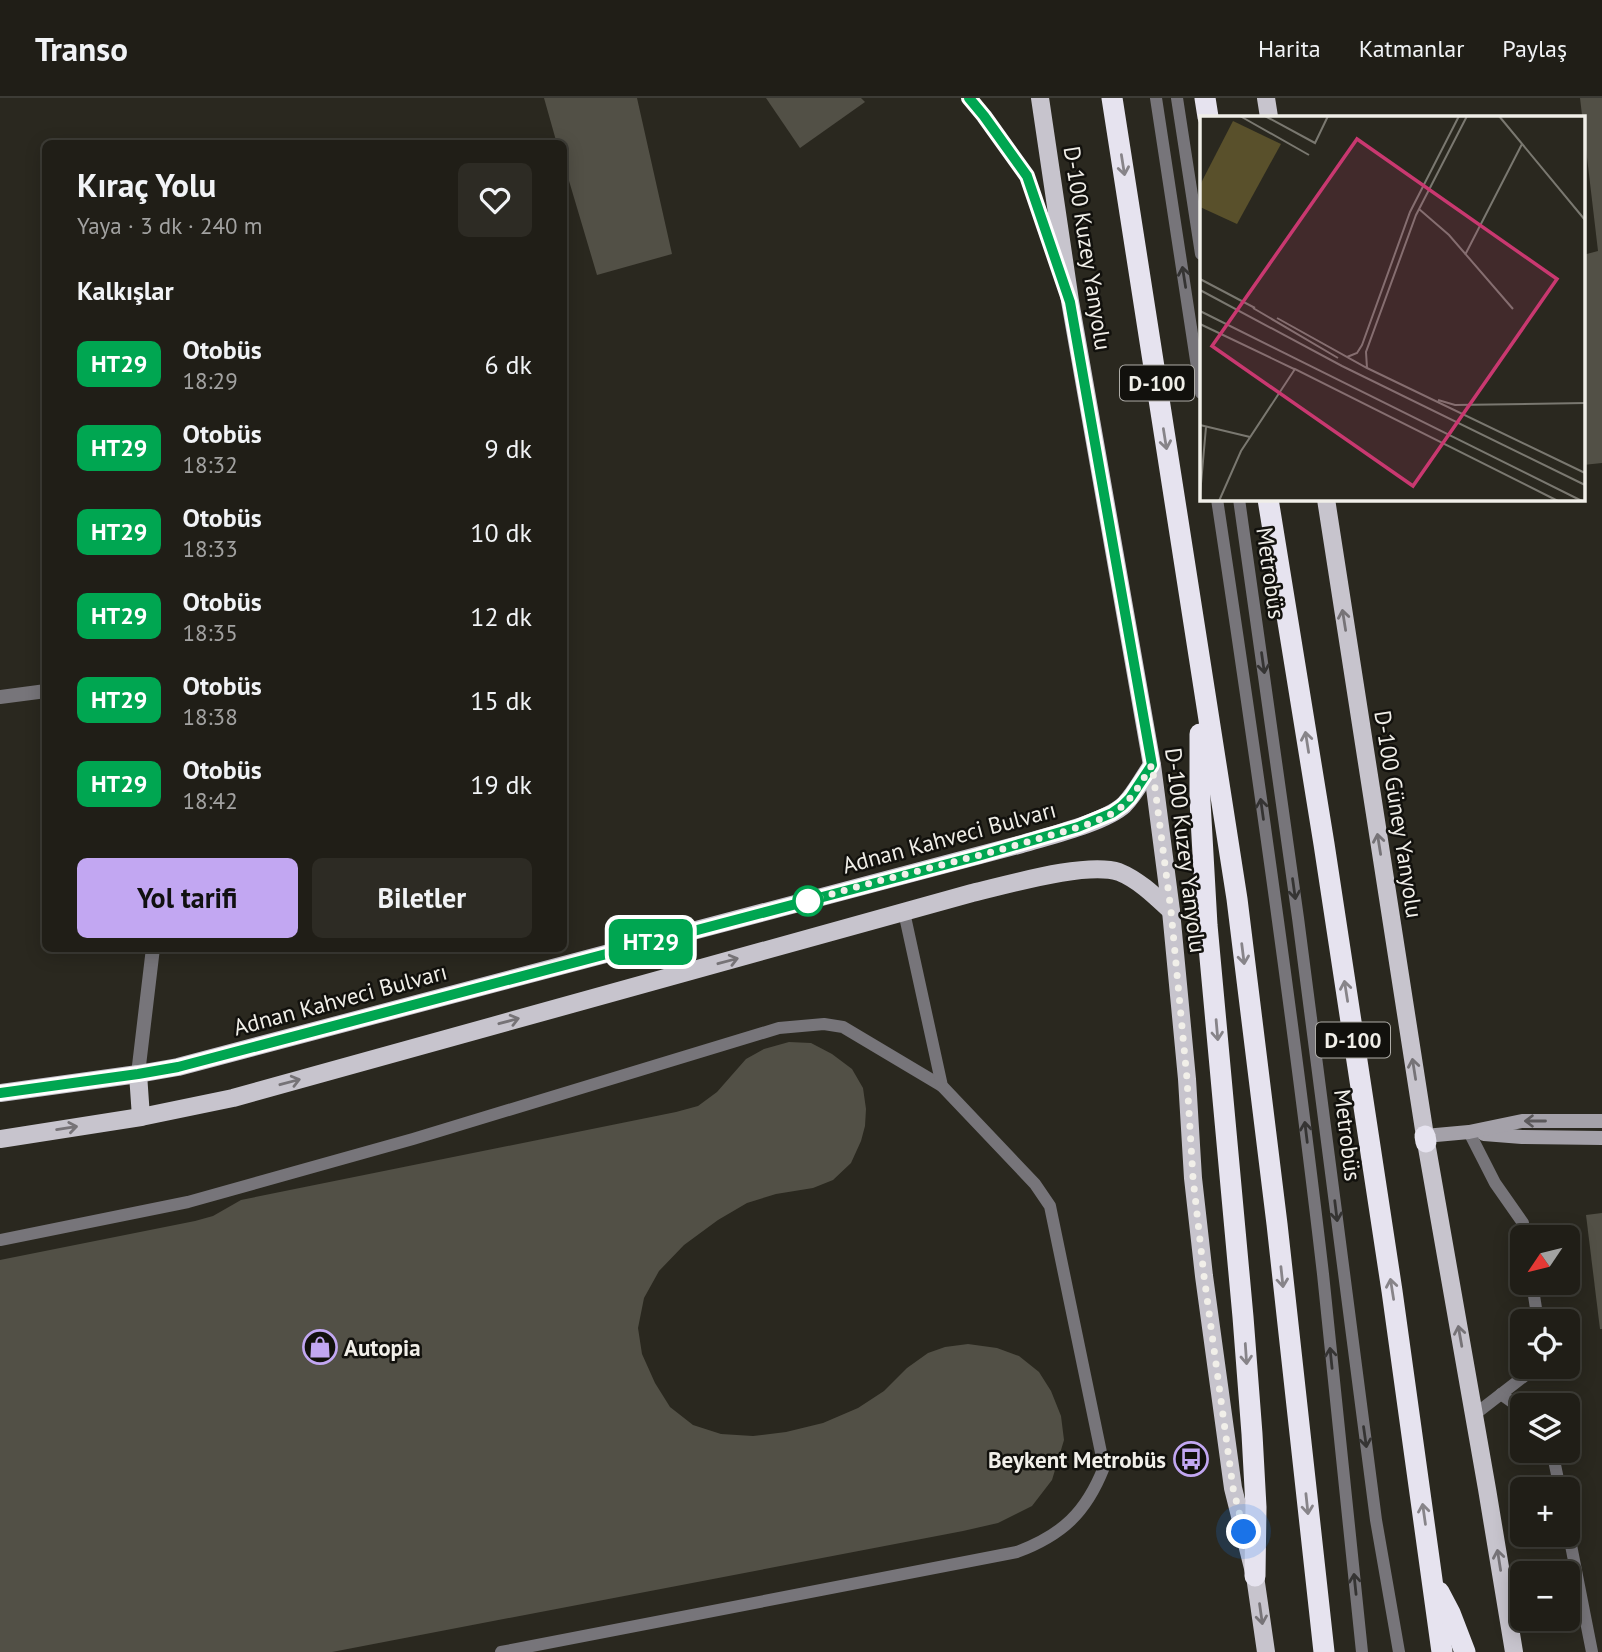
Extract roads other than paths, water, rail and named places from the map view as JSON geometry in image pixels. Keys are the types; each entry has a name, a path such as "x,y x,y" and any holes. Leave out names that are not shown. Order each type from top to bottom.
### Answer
{"highway":[{"name":"D-100","path":"1112,98 1238,913 1324,1652"},
{"path":"1205,98 1208,116"},
{"name":"D-100","path":"1268,500 1392,1292 1442,1652"},
{"path":"1200,669 1200,801 1251,1421 1256,1507 1255,1576"},
{"path":"1433,1581 1450,1613 1465,1652"}],"main road":[{"path":"969,98 1027,176 1070,302"},
{"name":"D-100 Kuzey Yanyolu","path":"1040,98 1070,302 1152,765 1171,911 1187,1079 1193,1178 1204,1276 1233,1488 1255,1576 1266,1652"},
{"path":"1266,98 1269,116"},
{"name":"D-100 Güney Yanyolu","path":"1326,500 1425,1139 1514,1652"},
{"name":"Adnan Kahveci Bulvarı","path":"0,1093 138,1074 191,1063 1055,834 1112,813 1122,806 1152,765"},
{"path":"0,1139 141,1117 246,1094 904,912 1050,875 1091,869 1117,871 1134,880 1171,911"},
{"path":"138,1074 141,1117"},
{"path":"1425,1139 1522,1121 1602,1122"},
{"path":"1469,1132 1522,1137 1602,1138"}],"street":[{"path":"0,697 42,692"},
{"path":"138,1074 153,952"}],"lane":[{"path":"1156,98 1200,386"},
{"path":"1177,98 1200,248"},
{"name":"Metrobüs","path":"1217,500 1305,1127 1362,1652"},
{"name":"Metrobüs","path":"1239,500 1291,864 1376,1520 1399,1652"},
{"path":"904,912 942,1086"},
{"path":"0,1240 188,1202 413,1139 779,1028 824,1024 843,1027 942,1086 1035,1184 1049,1206 1104,1467 1097,1485 1076,1517 1039,1544 1017,1552 501,1652"},
{"path":"1469,1132 1495,1183 1523,1225"},
{"path":"1474,1415 1520,1379"},
{"path":"1501,1394 1510,1400"},
{"path":"1571,1547 1592,1652"}],"place":[{"name":"Autopia","path":"320,1347"},
{"name":"Beykent Metrobüs","path":"1191,1459"}]}
